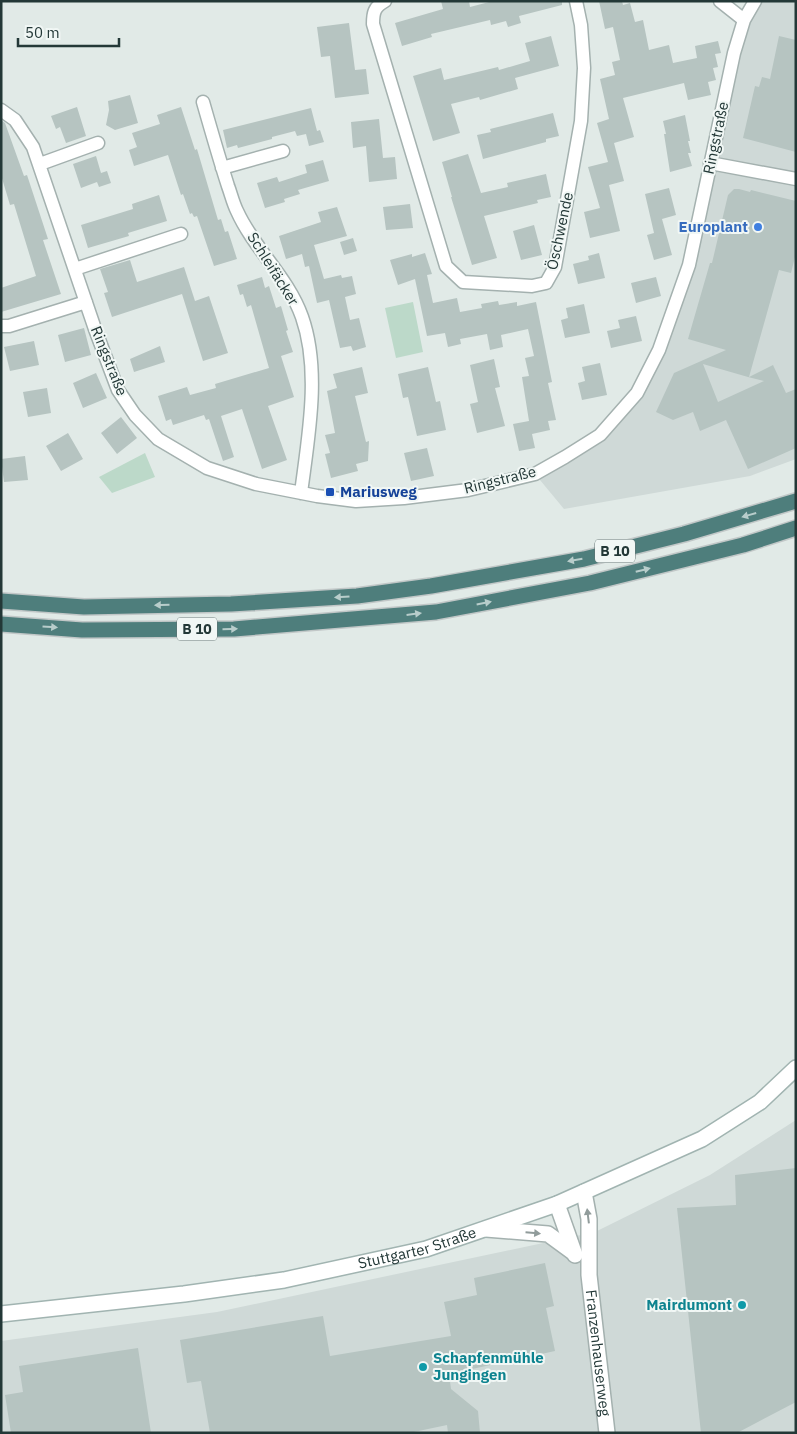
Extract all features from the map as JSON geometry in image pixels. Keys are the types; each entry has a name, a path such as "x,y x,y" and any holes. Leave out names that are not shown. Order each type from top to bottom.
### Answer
{"highway":[{"name":"B 10","path":"1,601 94,607 231,604 357,596 431,586 584,559 684,534 796,500"},
{"name":"B 10","path":"1,624 82,630 234,629 436,612 590,583 735,547 796,528"}],"main road":[{"name":"Stuttgarter Straße","path":"1,1314 184,1294 284,1280 426,1249 556,1204 702,1139 760,1102 796,1068"},
{"name":"Franzenhauserweg","path":"584,1192 589,1219 589,1275 607,1433"},
{"name":"Franzenhauserweg","path":"556,1204 574,1253 589,1275"},
{"path":"486,1229 548,1234 574,1253"}],"street":[{"name":"Öschwende","path":"385,1 377,5 373,14 373,24 446,266 463,282 532,286 546,283 555,267 582,121 584,68 581,25 576,1"},
{"path":"720,1 744,20"},
{"name":"Ringstraße","path":"1,110 15,120 28,137 40,164 86,302 118,390 135,416 158,438 207,468 256,484 301,493 361,501 468,490 534,474 565,457 600,435 637,393 660,350 689,265 734,53 744,20 755,1"},
{"name":"Schleifäcker","path":"203,102 222,168 237,211 263,255 288,286 302,316 311,358 311,400 301,493"},
{"path":"40,164 98,143"},
{"path":"222,168 283,151"},
{"path":"710,163 796,179"},
{"path":"75,269 181,234"},
{"path":"1,326 9,326 86,302"}],"shaded area":[{"path":"755,1 796,1 796,459 750,476 564,509 535,474 600,435 637,393 689,265 744,20"},
{"path":"796,1120 796,1433 1,1433 1,1341 217,1312 595,1232 710,1175"}],"green space":[{"path":"413,302 423,352 396,358 385,308"},
{"path":"145,453 155,477 112,493 99,477"}],"building":[{"path":"441,1 469,1 470,7 493,1 562,1 562,5 519,16 521,23 508,27 506,21 491,25 490,20 431,34 432,37 402,46 395,23 443,9"},
{"path":"599,1 622,1 623,5 630,3 635,22 643,20 649,50 669,45 673,63 697,58 695,46 718,41 721,53 715,54 718,67 713,68 716,80 708,82 711,95 688,100 684,83 623,98 634,137 614,143 624,181 609,185 620,231 590,238 584,212 600,208 588,167 608,162 597,123 609,119 600,79 615,75 612,62 620,60 613,27 605,29"},
{"path":"349,23 355,70 366,69 369,94 335,98 330,56 321,57 317,27"},
{"path":"551,36 559,66 515,78 518,89 480,100 479,97 451,104 460,133 433,141 413,76 441,68 444,80 498,67 499,70 530,61 525,43"},
{"path":"779,36 796,40 796,152 743,138 755,86 759,87 762,77 770,79"},
{"path":"130,95 138,123 115,130 106,125 109,110 108,101"},
{"path":"77,107 86,136 66,143 60,127 56,129 51,116"},
{"path":"181,107 195,150 197,149 218,220 221,219 225,232 228,231 237,259 214,266 197,216 194,217 192,213 190,214 183,194 181,195 168,155 134,166 129,150 137,147 132,133 160,124 157,115"},
{"path":"311,108 317,131 320,130 324,142 309,146 306,134 297,136 295,131 238,148 237,145 227,148 223,130"},
{"path":"553,113 559,136 546,139 546,142 483,159 477,135 491,132 490,129"},
{"path":"685,115 691,153 688,153 692,166 670,172 663,121"},
{"path":"379,119 383,158 395,157 397,179 369,182 366,146 353,148 351,122"},
{"path":"1,120 5,123 24,176 27,175 48,239 43,240 61,294 1,312 1,288 36,276 14,204 10,205 1,175"},
{"path":"468,154 481,193 508,187 507,183 546,174 551,197 537,200 538,203 484,216 497,258 472,265 442,162"},
{"path":"96,156 101,173 107,171 111,183 99,187 97,182 81,188 73,164"},
{"path":"323,160 329,181 298,190 300,194 284,199 285,202 265,208 257,183 277,177 279,182 307,173 305,165"},
{"path":"669,188 676,215 662,219 672,255 654,260 647,235 654,233 645,194"},
{"path":"734,189 750,192 751,190 796,201 796,253 791,273 779,270 749,377 773,365 786,393 796,389 796,448 748,469 726,420 700,431 693,412 673,420 656,412 674,373 726,350 688,339 710,263 712,263 728,195","holes":["703,364 764,381 718,402"]},
{"path":"159,195 167,221 128,233 129,236 88,248 81,225 133,209 132,204"},
{"path":"410,204 413,228 386,230 383,207"},
{"path":"337,207 347,236 314,245 324,279 341,275 342,278 352,276 356,294 345,297 350,320 359,318 366,347 353,351 351,346 340,348 329,300 317,303 309,266 305,267 302,254 286,259 279,236 321,222 318,212"},
{"path":"534,225 542,255 521,260 513,231"},
{"path":"353,238 357,251 344,255 340,242"},
{"path":"425,253 432,274 427,275 433,303 457,298 460,312 482,308 481,304 498,301 499,305 517,302 517,306 536,302 552,382 548,383 556,420 548,421 550,430 532,434 535,448 519,451 513,424 529,421 522,377 529,376 525,358 534,356 528,329 501,335 503,347 490,350 487,334 460,339 461,344 448,347 445,333 427,336 415,279 398,285 390,260 412,254 412,257"},
{"path":"599,253 605,278 578,284 573,264 589,260 588,256"},
{"path":"130,260 137,282 184,267 195,301 209,296 228,353 203,361 182,294 112,317 104,293 108,292 100,269"},
{"path":"262,277 265,288 269,286 276,308 281,306 288,330 286,331 293,352 281,356 294,397 268,406 287,460 262,469 242,409 221,416 234,457 223,461 209,419 206,420 204,415 173,425 171,419 166,421 158,396 187,387 190,395 216,388 215,384 269,368 251,305 247,307 243,294 240,295 237,285"},
{"path":"656,277 661,296 636,303 631,283"},
{"path":"584,304 590,333 565,338 561,320 568,318 566,308"},
{"path":"636,316 642,341 611,348 607,331 620,328 618,320"},
{"path":"84,328 91,355 65,362 58,335"},
{"path":"34,341 39,365 10,371 4,347"},
{"path":"160,346 165,362 134,372 130,359"},
{"path":"494,359 500,387 495,388 505,426 477,433 470,404 478,402 470,365"},
{"path":"600,363 607,395 582,400 578,383 585,381 582,367"},
{"path":"362,367 368,393 355,396 366,442 369,441 368,461 356,464 358,471 331,478 325,454 330,453 325,435 335,433 327,391 337,388 333,374"},
{"path":"428,367 436,402 440,401 446,430 417,436 408,397 403,398 398,374"},
{"path":"96,373 107,398 83,408 73,383"},
{"path":"47,388 51,413 28,417 23,392"},
{"path":"121,417 137,438 117,454 101,433"},
{"path":"68,433 83,459 61,471 46,446"},
{"path":"427,448 434,476 411,481 404,453"},
{"path":"25,456 28,480 4,482 1,459"},
{"name":"Mairdumont","path":"796,1168 796,1402 737,1433 701,1433 677,1208 736,1205 735,1175"},
{"path":"545,1263 554,1306 546,1308 555,1351 449,1374 451,1389 478,1411 480,1433 448,1433 447,1425 409,1433 210,1433 201,1381 187,1383 180,1340 323,1316 330,1356 451,1336 444,1302 477,1295 474,1278"},
{"path":"138,1348 151,1433 11,1433 5,1395 23,1392 19,1366"}],"place":[{"name":"Europlant","path":"758,227"},
{"name":"Mariusweg","path":"330,492"},
{"name":"Mairdumont","path":"742,1305"},
{"name":"Schapfenmühle Jungingen","path":"423,1367"}]}
